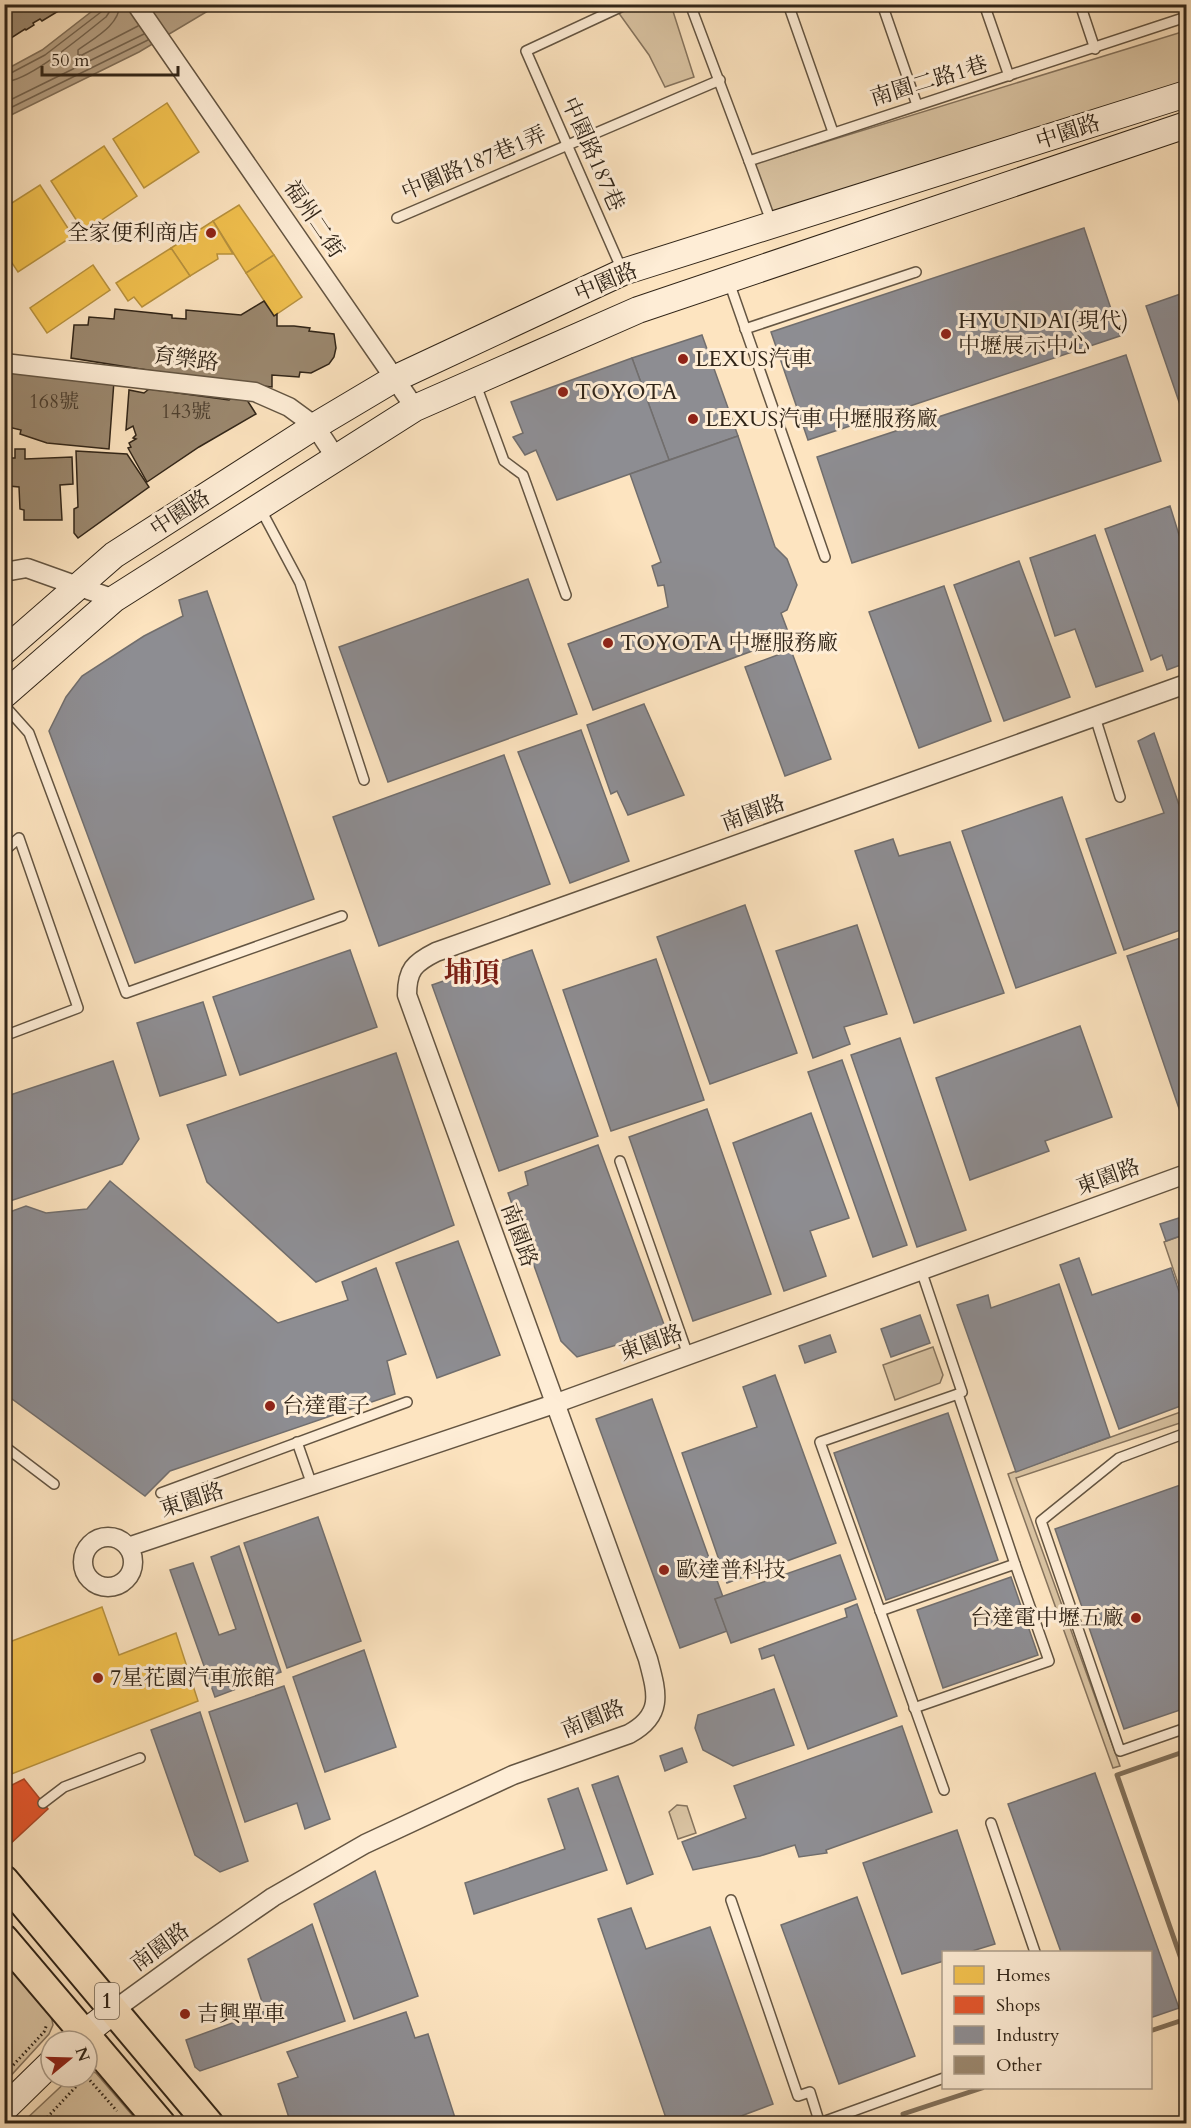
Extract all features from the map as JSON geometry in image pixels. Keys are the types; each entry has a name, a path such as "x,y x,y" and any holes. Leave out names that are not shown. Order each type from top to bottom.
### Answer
{"main road":[{"name":"中園路","path":"4,651 114,555 315,426 394,379 623,272 1186,94"},
{"name":"中園路","path":"4,695 114,599 415,408 638,310 1186,125"},
{"name":"1","path":"4,1880 209,2124"},
{"name":"1","path":"4,1939 73,2029"},
{"path":"89,2029 114,2010"},
{"name":"1","path":"99,2058 161,2124"},
{"path":"4,2109 39,2075"}],"street":[{"name":"福州二街","path":"136,4 415,408"},
{"name":"育樂路","path":"4,363 255,392 289,407 315,426 336,458"},
{"path":"4,572 27,568 114,599"},
{"name":"南園路","path":"114,2010 198,1948 273,1897 365,1844 513,1775 629,1734 641,1728 648,1720 656,1701 648,1659 407,995 407,983 411,969 423,958 436,952 1186,684"},
{"name":"東園路","path":"128,1547 554,1404 1186,1176"}],"lane":[{"name":"中園路187巷","path":"623,272 526,51 627,4"},
{"path":"690,4 720,80 772,226"},
{"path":"788,4 833,132"},
{"path":"882,4 917,105"},
{"path":"984,4 1009,76"},
{"path":"1080,4 1095,49"},
{"name":"南園二路1巷","path":"749,161 1095,49 1186,17"},
{"name":"中園路187巷1弄","path":"397,218 720,80"},
{"path":"745,329 916,272"},
{"path":"728,280 825,557"},
{"path":"475,381 504,461 523,476 566,595"},
{"path":"259,507 300,583 364,780"},
{"path":"4,705 29,734 126,993 342,916"},
{"path":"1095,717 1120,797"},
{"path":"4,851 19,838 78,1008 4,1036"},
{"path":"620,1161 688,1355"},
{"path":"921,1270 962,1392 820,1442 944,1790"},
{"path":"914,1708 1049,1660 958,1394"},
{"path":"161,1493 407,1402"},
{"path":"1186,1433 1119,1458 1041,1521 1120,1751 1186,1728"},
{"path":"297,1442 312,1485"},
{"path":"4,1446 54,1484"},
{"path":"880,1611 1015,1564"},
{"path":"43,1803 64,1787 140,1758"},
{"path":"991,1823 1034,1951"},
{"path":"731,1900 798,2097 810,2092 820,2123 942,2079"}],"path":[{"path":"4,2075 44,2032 47,2024 44,2016"},
{"path":"41,2124 75,2089"},
{"path":"97,2089 121,2116"}],"shaded area":[{"path":"613,5 671,5 694,77 665,87 649,55"},
{"path":"1185,31 1186,82 774,220 754,164"},
{"path":"1186,1234 1186,1307 1164,1242"},
{"path":"933,1347 943,1375 940,1383 895,1400 883,1365"},
{"path":"1186,1410 1186,1421 1016,1478 1120,1766 1113,1768 1008,1474"},
{"path":"677,1805 687,1806 696,1833 678,1839 669,1812"},
{"path":"4,1957 51,2015 53,2025 51,2029 39,2029 39,2045 5,2082"},
{"path":"99,2076 139,2123 22,2123 58,2089 99,2089"}],"water":[{"path":"100,5 218,5 139,52 5,118 5,70 42,50"}],"building: Homes":[{"path":"167,103 199,152 144,188 113,139"},
{"path":"104,146 137,196 84,232 51,181"},
{"path":"40,185 73,236 18,272 4,251 4,208"},
{"path":"239,205 274,255 246,273 213,221"},
{"path":"213,221 233,254 217,254 218,259 190,276 171,248"},
{"path":"171,248 190,276 142,307 134,297 128,301 116,283"},
{"path":"274,255 302,297 274,316 246,273"},
{"path":"93,265 110,290 47,333 30,308"},
{"name":"7星花園汽車旅館","path":"102,1607 119,1655 176,1633 198,1701 4,1777 4,1644"}],"building: Shops":[{"path":"24,1779 48,1809 10,1844 5,1837 4,1789"}],"building: Industry":[{"name":"HYUNDAI(現代) 中壢展示中心","path":"1084,228 1120,336 808,440 771,332"},
{"path":"1186,292 1186,422 1146,306"},
{"path":"702,335 738,436 669,460 632,358"},
{"path":"1126,355 1161,461 852,563 817,457"},
{"path":"632,358 669,460 557,500 536,450 525,455 513,437 523,433 511,402"},
{"path":"738,436 775,547 787,559 797,585 787,610 781,613 790,637 593,710 568,644 668,607 664,585 658,586 652,566 661,562 630,474"},
{"path":"1170,506 1186,557 1186,663 1167,670 1162,655 1151,660 1105,529"},
{"path":"1095,535 1143,671 1096,687 1075,629 1055,636 1030,558"},
{"path":"1019,561 1070,697 1004,721 954,585"},
{"path":"528,579 577,714 388,782 339,647"},
{"path":"944,586 991,721 919,748 869,612"},
{"path":"207,591 314,899 135,963 49,731 66,697 82,676 144,636 183,616 179,600"},
{"path":"791,650 831,759 785,776 745,667"},
{"path":"644,704 684,795 628,815 617,791 611,794 587,725"},
{"path":"581,730 629,861 570,883 518,752"},
{"path":"1154,733 1186,825 1186,928 1124,950 1086,839 1164,813 1138,741"},
{"path":"504,755 550,884 379,946 333,817"},
{"path":"1062,797 1116,953 1016,988 962,831"},
{"path":"893,839 899,856 950,842 1004,993 914,1023 855,851"},
{"path":"745,905 797,1053 710,1084 657,937"},
{"path":"857,925 887,1014 844,1027 850,1044 813,1058 776,951"},
{"path":"1186,936 1186,1129 1127,956"},
{"path":"350,950 377,1027 240,1075 213,997"},
{"path":"532,950 598,1136 499,1171 432,985"},
{"path":"656,959 704,1100 611,1131 563,990"},
{"path":"203,1002 226,1075 160,1096 137,1023"},
{"path":"1080,1026 1112,1117 1045,1141 1049,1151 970,1180 936,1078"},
{"path":"900,1038 966,1230 917,1247 851,1055"},
{"path":"396,1053 454,1225 316,1282 207,1182 187,1125"},
{"path":"842,1060 907,1245 873,1257 808,1072"},
{"path":"113,1061 139,1139 122,1164 4,1203 4,1097"},
{"path":"707,1109 771,1294 693,1321 629,1137"},
{"path":"811,1113 849,1218 810,1231 826,1276 784,1291 733,1143"},
{"path":"598,1145 666,1330 577,1357 561,1341 508,1193 528,1185 525,1172"},
{"path":"110,1181 278,1323 348,1300 342,1282 376,1268 406,1354 387,1361 395,1394 170,1471 145,1496 4,1393 4,1214 26,1206 46,1213 87,1209"},
{"path":"1185,1216 1186,1234 1166,1241 1160,1224"},
{"path":"458,1241 500,1355 437,1378 396,1263"},
{"path":"1079,1258 1092,1295 1171,1268 1186,1312 1186,1404 1119,1429 1060,1265"},
{"path":"1059,1284 1110,1437 1016,1472 957,1305 988,1295 991,1308"},
{"path":"920,1315 930,1343 891,1357 881,1329"},
{"path":"830,1335 836,1352 805,1363 799,1346"},
{"path":"775,1375 836,1543 727,1583 682,1453 757,1427 743,1387"},
{"path":"652,1399 723,1597 715,1599 727,1631 680,1648 596,1419"},
{"path":"948,1413 998,1560 886,1600 834,1453"},
{"name":"台達電中壢五廠","path":"1186,1483 1186,1708 1124,1729 1055,1529"},
{"path":"318,1517 361,1641 287,1668 244,1543"},
{"path":"239,1546 281,1672 215,1697 170,1570 193,1563 219,1635 236,1629 211,1557"},
{"path":"840,1555 856,1599 731,1643 715,1599"},
{"path":"1011,1577 1038,1655 943,1688 917,1610"},
{"path":"857,1604 897,1716 808,1749 774,1655 762,1659 759,1649 847,1617 845,1609"},
{"path":"364,1650 396,1747 325,1772 293,1677"},
{"path":"284,1686 330,1819 305,1829 297,1803 245,1822 209,1712"},
{"path":"774,1689 794,1745 733,1766 703,1750 695,1728 698,1715"},
{"path":"200,1712 248,1861 220,1872 195,1855 151,1730"},
{"path":"902,1726 932,1812 826,1850 827,1853 799,1857 795,1845 760,1856 693,1870 682,1842 746,1818 734,1786"},
{"path":"682,1748 687,1762 665,1771 660,1756"},
{"path":"1095,1773 1179,2008 1152,2017 1152,1951 1061,1951 1008,1804"},
{"path":"618,1776 653,1874 627,1884 592,1785"},
{"path":"578,1788 607,1870 474,1914 465,1883 565,1849 548,1799"},
{"path":"957,1830 995,1944 972,1951 942,1951 942,1962 902,1974 863,1863"},
{"path":"375,1871 418,1996 354,2019 314,1904"},
{"path":"857,1897 915,2056 839,2084 781,1925"},
{"path":"631,1908 646,1949 710,1927 773,2104 720,2124 668,2124 598,1919"},
{"path":"312,1924 345,2021 200,2071 195,2067 186,2040 265,2011 248,1959"},
{"path":"406,2012 415,2038 428,2034 457,2124 291,2124 278,2084 298,2077 287,2052"}],"building: Other":[{"path":"9,4 70,4 42,21 40,19 33,23 34,25 5,42 4,7"},
{"path":"264,301 274,316 277,314 277,326 310,328 309,331 334,334 336,348 329,364 311,373 300,372 299,377 272,375 272,387 159,374 159,372 71,358 74,325 88,325 89,317 114,319 115,309 172,315 172,318 186,319 186,310 241,315"},
{"path":"4,368 114,381 109,449 47,443 20,434 21,430 4,426"},
{"path":"149,389 229,400 232,398 247,400 256,414 199,447 147,482 128,448 131,447 129,443 136,439 133,438 136,435 133,426 126,430 129,390 144,393"},
{"path":"15,449 25,449 25,459 72,457 73,484 60,485 62,520 24,520 24,510 20,509 19,487 9,486 9,458 15,458"},
{"path":"76,451 127,454 149,487 78,538 74,533 74,509 78,507"}],"waterway":[{"path":"1186,1751 1117,1775 1186,1973"},
{"path":"1152,2030 1186,2019"},
{"path":"903,2114 979,2089"}],"place":[{"name":"全家便利商店","path":"211,233"},
{"name":"HYUNDAI(現代) 中壢展示中心","path":"946,334"},
{"name":"LEXUS汽車","path":"683,359"},
{"name":"TOYOTA","path":"563,392"},
{"name":"LEXUS汽車 中壢服務廠","path":"693,419"},
{"name":"TOYOTA 中壢服務廠","path":"608,643"},
{"name":"台達電子","path":"270,1406"},
{"name":"歐達普科技","path":"664,1570"},
{"name":"台達電中壢五廠","path":"1136,1618"},
{"name":"7星花園汽車旅館","path":"98,1678"},
{"name":"吉興單車","path":"185,2014"}],"district":[{"name":"埔頂","path":"472,973"}]}
